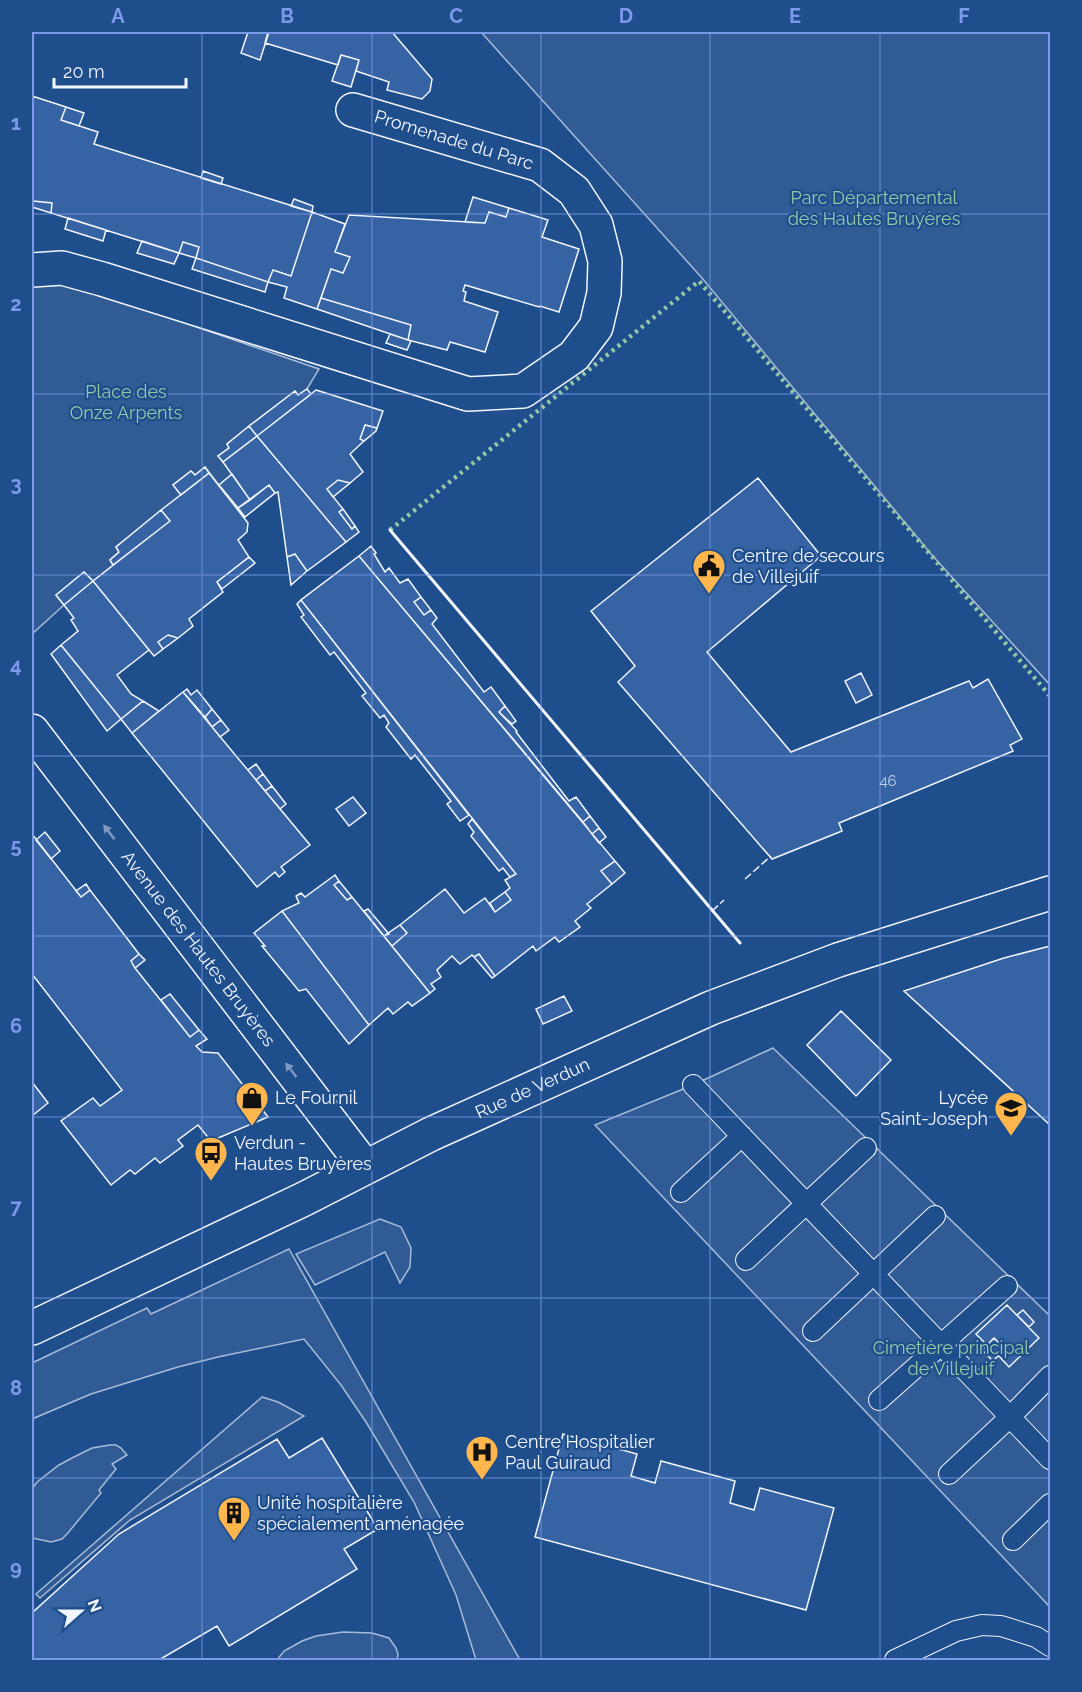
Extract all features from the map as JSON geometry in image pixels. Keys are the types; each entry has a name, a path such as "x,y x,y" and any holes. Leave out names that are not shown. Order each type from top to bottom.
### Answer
{"street":[{"name":"Promenade du Parc","path":"32,270 62,268 468,394 523,391 574,357 597,327 604,293 605,261 596,225 574,191 540,165 353,110"},
{"name":"Avenue des Hautes Bruyères","path":"32,731 365,1167"},
{"name":"Rue de Verdun","path":"32,1328 304,1199 431,1134 711,1008 838,960 1050,893"}],"lane":[{"path":"693,1084 1050,1459"},
{"path":"681,1192 742,1136"},
{"path":"746,1260 866,1148"},
{"path":"813,1331 935,1216"},
{"path":"879,1400 1006,1286"},
{"path":"949,1474 1050,1376"},
{"path":"1013,1540 1050,1504"},
{"path":"896,1660 956,1630 982,1625 1001,1626 1021,1632 1036,1637 1050,1646"}],"shaded area":[{"name":"Parc Départemental des Hautes Bruyères","path":"481,32 1050,32 1050,685 931,554 702,278"},
{"name":"Place des Onze Arpents","path":"53,283 74,285 319,369 307,389 298,395 295,391 227,444 229,448 218,456 232,474 219,485 205,467 195,475 191,471 173,485 181,495 116,547 119,552 110,560 113,565 93,581 84,572 56,595 64,605 32,634 32,286"},
{"name":"Cimetière principal de Villejuif","path":"773,1048 1050,1316 1050,1607 595,1125 693,1085"},
{"path":"380,1219 401,1227 411,1248 410,1267 400,1283 385,1252 315,1285 296,1254"},
{"path":"289,1249 520,1660 476,1660 456,1595 414,1502 366,1422 341,1385 304,1339 178,1367 91,1394 32,1419 32,1363 147,1308 151,1314"},
{"path":"262,1397 278,1402 304,1416 130,1520 40,1598 36,1594"},
{"path":"116,1445 127,1455 112,1464 116,1469 99,1490 101,1493 67,1534 62,1539 51,1542 32,1538 32,1489 37,1482 72,1458 92,1448"},
{"path":"343,1632 372,1633 389,1638 396,1648 397,1660 277,1660 284,1651 302,1641 316,1636"}],"building":[{"path":"248,32 269,32 260,60 241,53"},
{"path":"268,32 392,32 432,79 430,91 422,99 387,90 389,82 356,71 359,60 341,55 338,65 265,43"},
{"path":"341,55 359,60 351,87 332,81"},
{"path":"32,96 66,107 61,120 98,132 94,144 312,212 291,276 273,270 268,282 196,258 199,247 183,242 179,253 51,213 52,203 33,201 32,207"},
{"path":"66,107 84,113 79,126 61,120"},
{"path":"203,171 223,178 221,184 201,178"},
{"path":"473,197 509,208 506,217 489,212 485,223 465,222"},
{"path":"294,199 313,206 312,212 291,206"},
{"path":"33,201 52,203 51,213 32,207"},
{"path":"509,208 548,220 542,237 579,249 559,312 465,285 464,301 498,312 485,352 450,342 447,350 408,340 411,325 321,298 331,269 343,273 350,257 335,252 349,215 485,223 489,212 506,217"},
{"path":"312,212 345,224 335,252 350,257 343,273 331,269 317,309 284,298 287,287 268,282 273,270 291,276"},
{"path":"68,218 106,230 103,241 65,229"},
{"path":"142,241 179,253 174,264 137,253"},
{"path":"183,242 199,247 196,258 179,253"},
{"path":"196,258 268,282 265,292 192,269"},
{"path":"321,298 411,325 408,340 317,309"},
{"path":"390,334 411,341 407,350 386,343"},
{"path":"307,389 311,394 257,436 249,426 295,391 298,395"},
{"path":"316,390 383,411 377,428 365,425 360,439 364,441 350,454 363,472 350,483 338,480 327,489 343,509 339,512 352,529 355,526 359,532 346,542 257,436"},
{"path":"365,425 377,428 364,441 360,439"},
{"path":"249,426 257,436 223,462 218,456 229,448 227,444"},
{"path":"257,436 346,542 307,571 295,554 287,557 278,492 275,493 269,485 250,500 223,462"},
{"path":"205,467 209,473 181,495 173,485 191,471 195,475"},
{"path":"209,473 248,523 247,532 238,540 249,557 217,582 223,592 189,619 193,626 178,638 168,635 158,642 163,649 154,656 93,581 170,521 161,510"},
{"path":"232,474 250,500 238,508 219,485"},
{"path":"758,478 821,556 707,652 791,752 969,681 973,688 988,679 1022,739 1010,745 1013,751 839,823 842,831 772,859 618,682 635,666 591,611"},
{"path":"338,480 350,483 333,497 327,489"},
{"path":"269,485 275,493 245,517 238,508"},
{"path":"343,509 355,526 352,529 339,512"},
{"path":"161,510 170,521 113,565 110,560 119,552 116,547"},
{"path":"371,546 385,572 389,568 400,583 408,579 421,597 414,602 424,615 431,610 437,618 432,624 484,692 491,687 505,706 499,712 517,731 569,801 576,797 590,816 583,822 359,556"},
{"path":"295,554 307,571 291,585 287,557"},
{"path":"359,556 615,861 601,871 612,884 587,904 591,908 575,921 580,927 559,942 555,937 536,951 533,946 495,976 479,954 474,957 472,955 460,964 452,956 437,970 441,977 431,984 435,989 430,993 392,946 407,933 400,925 445,889 464,913 485,898 495,912 511,900 505,892 510,888 505,880 516,874 301,600"},
{"path":"249,557 255,563 222,589 217,582"},
{"path":"84,572 93,581 64,605 56,595"},
{"path":"93,581 149,650 117,675 131,694 143,701 121,719 61,645 78,631 71,620 74,618 64,605"},
{"path":"421,597 431,610 424,615 414,602"},
{"path":"301,600 469,815 460,821 447,804 451,801 415,755 411,759 386,727 389,723 384,715 380,718 362,696 366,693 334,652 330,655 301,617 304,615 297,604"},
{"path":"168,635 178,638 163,649 158,642"},
{"path":"61,645 121,719 107,731 51,654"},
{"path":"861,673 872,695 856,703 845,681"},
{"path":"187,689 191,695 197,690 212,709 205,717 183,692"},
{"path":"183,692 310,845 281,867 285,872 279,877 275,872 257,887 132,733"},
{"path":"143,701 159,711 132,733 121,719"},
{"path":"505,706 516,721 512,724 499,712"},
{"path":"212,709 221,720 212,727 205,717"},
{"path":"221,720 229,730 220,737 212,727"},
{"path":"256,764 263,774 256,780 248,770"},
{"path":"263,774 272,786 265,791 256,780"},
{"path":"272,786 286,804 280,809 265,791"},
{"path":"353,797 366,813 349,826 336,809"},
{"path":"590,816 599,828 592,834 583,822"},
{"path":"472,819 516,874 510,877 503,868 499,871 471,836 474,832 468,824"},
{"path":"599,828 606,837 599,843 592,834"},
{"path":"45,832 60,851 51,859 36,840"},
{"path":"32,834 81,897 90,890 139,954 131,961 135,968 190,1037 199,1030 207,1039 196,1046 202,1052 218,1053 268,1117 211,1141 198,1125 178,1140 183,1146 160,1163 155,1158 135,1174 130,1170 111,1185 61,1121 93,1098 100,1106 122,1090 32,974"},
{"path":"615,861 625,873 612,884 601,871"},
{"path":"335,875 339,881 334,885 347,900 352,897 430,993 412,1006 408,1002 393,1014 388,1008 369,1025 282,911 299,903 296,896 301,893 305,897"},
{"path":"339,881 352,897 347,900 334,885"},
{"path":"86,884 90,890 81,897 76,891"},
{"path":"505,892 511,900 495,912 490,903"},
{"path":"368,909 389,934 384,936 364,911"},
{"path":"282,911 369,1025 349,1044 306,989 299,991 254,933"},
{"path":"400,925 407,933 392,946 384,936"},
{"path":"1050,946 1050,1125 904,991 1004,958"},
{"path":"139,954 145,960 135,968 131,961"},
{"path":"479,954 495,976 492,978 474,957"},
{"path":"170,994 199,1030 190,1037 161,1000"},
{"path":"564,996 572,1011 543,1024 536,1009"},
{"path":"841,1011 891,1060 856,1096 807,1045"},
{"path":"32,1082 48,1103 32,1116"},
{"path":"1007,1305 1039,1338 1009,1367 998,1355 1005,1349 994,1338 987,1345 976,1334"},
{"path":"1023,1310 1034,1322 1029,1327 1017,1315"},
{"path":"994,1338 1005,1349 993,1361 982,1350"},
{"path":"563,1434 637,1454 631,1476 655,1483 661,1461 735,1481 730,1503 754,1510 760,1488 834,1508 806,1610 535,1537"},
{"name":"Unité hospitalière spécialement aménagée","path":"322,1438 378,1529 344,1549 357,1569 229,1646 217,1626 159,1660 32,1660 32,1608 34,1611 119,1534 277,1439 289,1458"}],"hedge":[{"path":"390,530 699,281 1050,696"}],"fence":[{"path":"745,879 771,856"},
{"path":"712,911 724,900"}],"wall":[{"path":"390,530 740,943"}],"place":[{"name":"Centre de secours de Villejuif","path":"709,595"},
{"name":"Le Fournil","path":"252,1127"},
{"name":"Lycée Saint-Joseph","path":"1011,1137"},
{"name":"Verdun - Hautes Bruyères","path":"211,1182"},
{"name":"Centre Hospitalier Paul Guiraud","path":"482,1481"},
{"name":"Unité hospitalière spécialement aménagée","path":"234,1542"}]}
